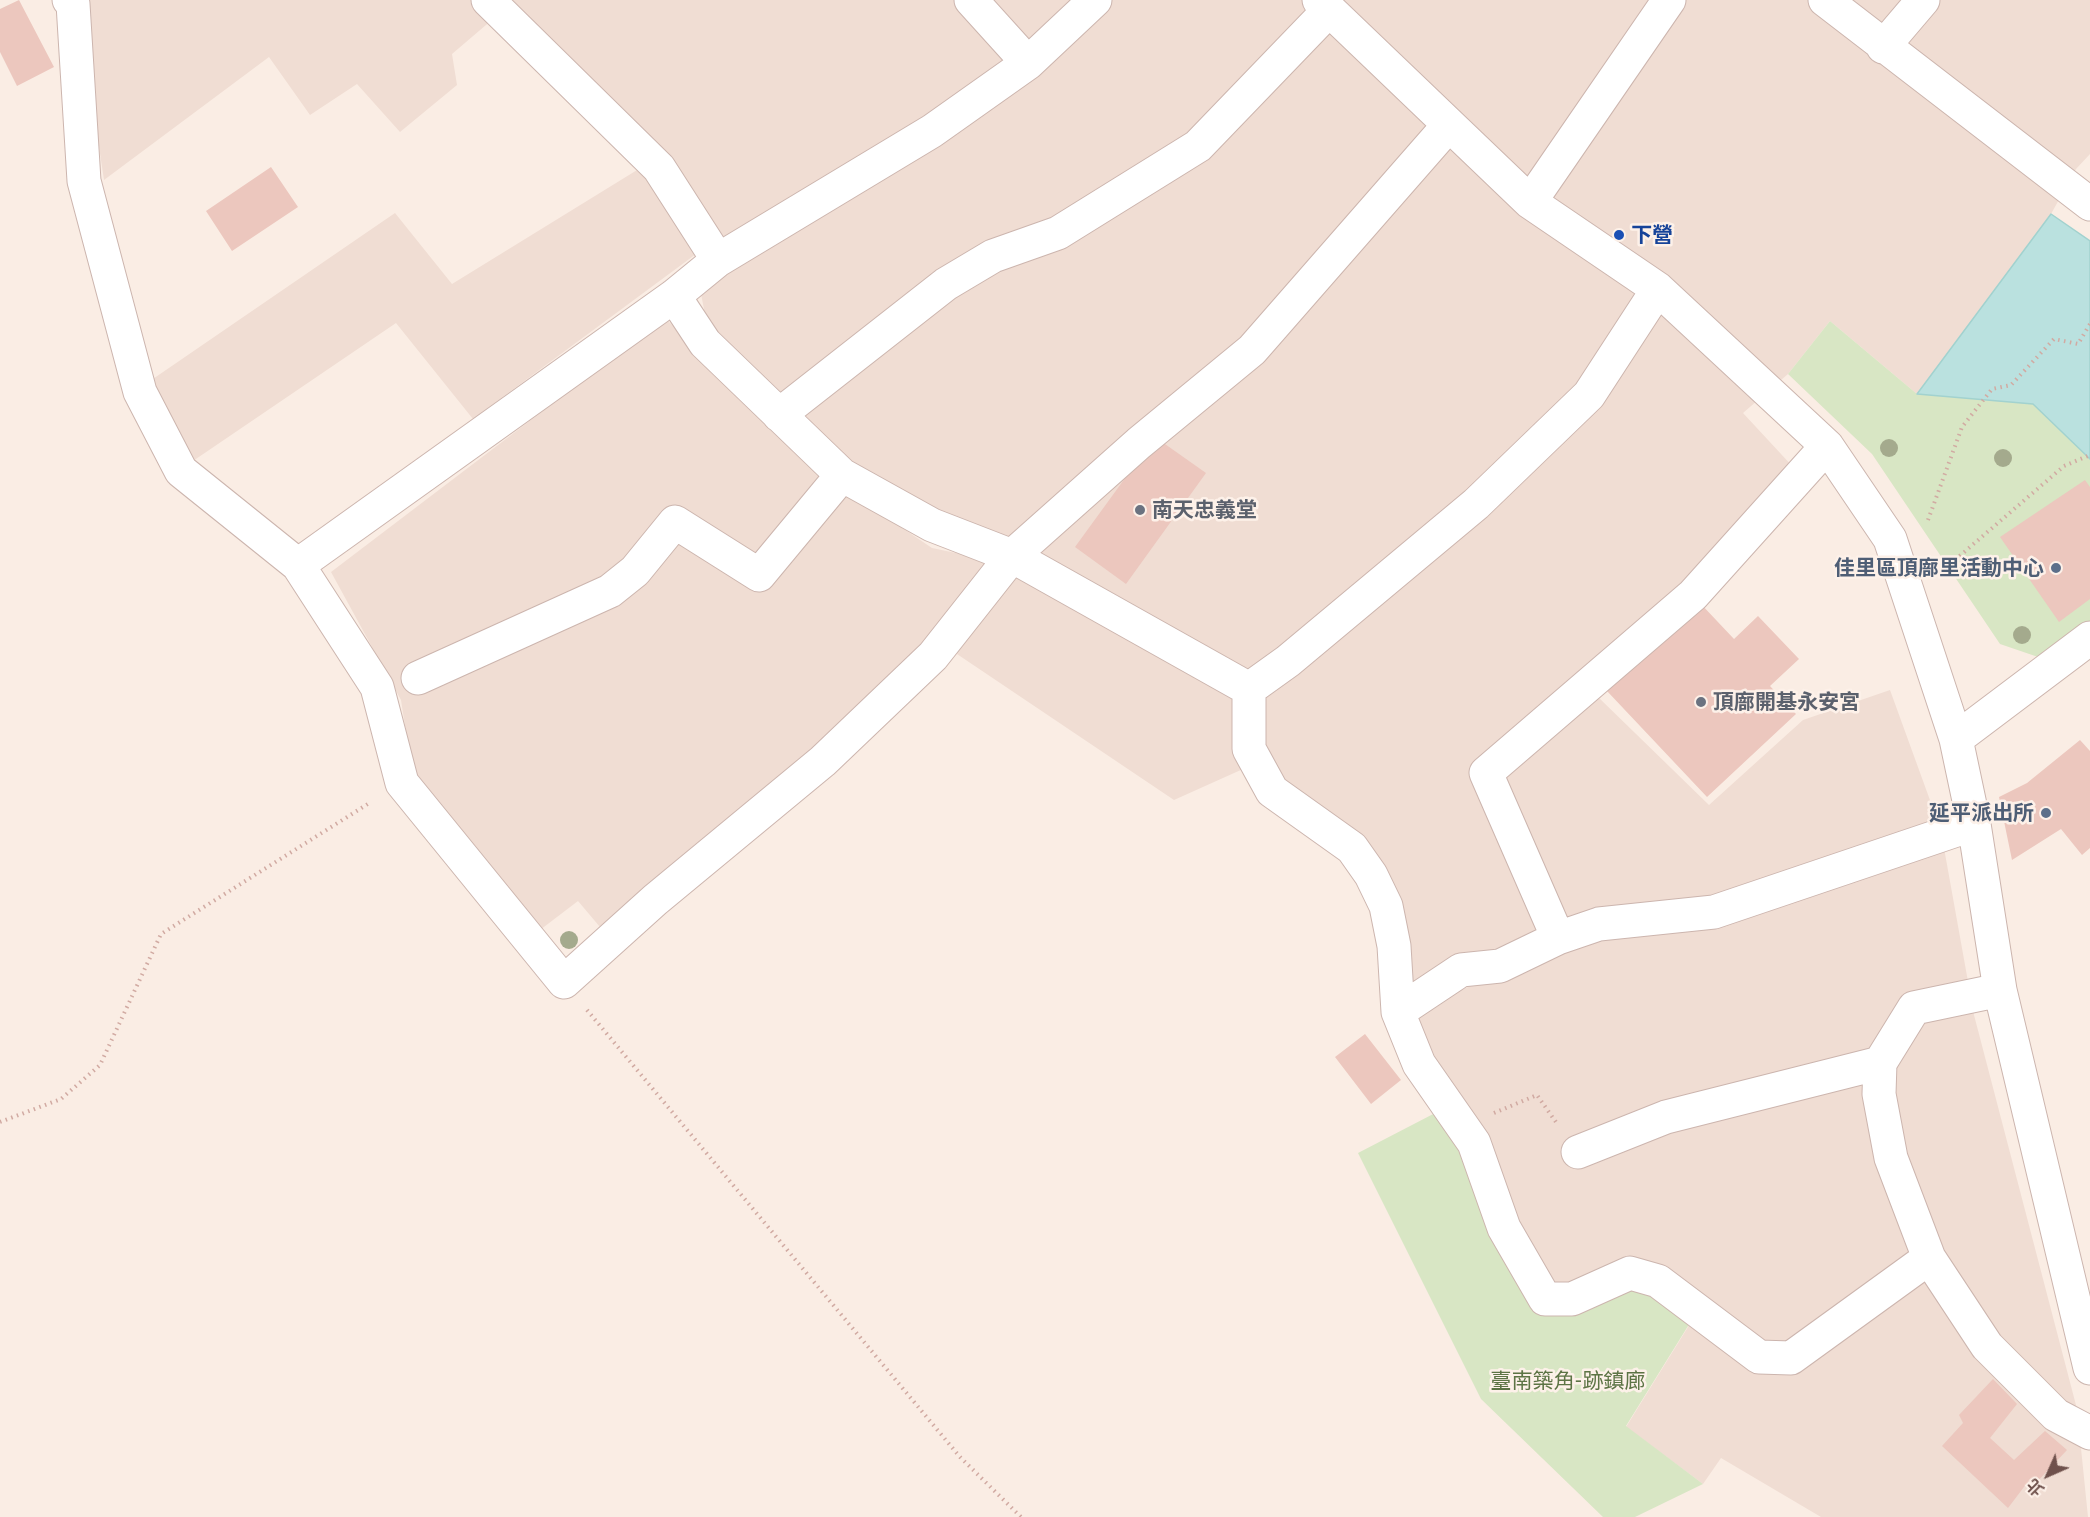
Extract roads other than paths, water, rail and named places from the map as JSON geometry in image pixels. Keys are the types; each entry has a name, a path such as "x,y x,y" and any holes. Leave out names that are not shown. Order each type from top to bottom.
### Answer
{"street":[{"path":"69,0 73,4 84,181 140,392 181,471 298,565 377,687 402,783 564,982 654,900 823,760 924,664 1012,556 1139,443 1252,350 1448,126"},
{"path":"488,0 659,168 718,260"},
{"path":"971,0 1028,63"},
{"path":"298,565 674,296 718,260 932,131 1028,63 1095,0"},
{"path":"1530,202 1669,0"},
{"path":"1825,0 1883,47 2090,204"},
{"path":"1883,47 1923,0"},
{"path":"779,415 946,284 993,256 1058,233 1198,146 1324,5 1530,202 1658,290 1827,446 1890,539 1956,738 1974,824 2000,990 2090,1368"},
{"path":"1249,689 1288,661 1476,504 1589,395 1658,290"},
{"path":"674,296 705,343 842,475 932,525 1012,556 1249,689"},
{"path":"1558,938 1486,773 1693,595 1827,446"},
{"path":"418,678 610,591 635,571 675,522 759,575 842,475"},
{"path":"1956,738 2090,638"},
{"path":"1249,689 1250,749 1272,792 1352,848 1371,875 1386,906 1395,946 1398,1012 1419,1064 1474,1143 1504,1228 1545,1299 1572,1299 1630,1273 1658,1281 1759,1357 1791,1358 1929,1258"},
{"path":"1398,1012 1461,970 1500,966 1558,938 1599,924 1714,912 1974,824"},
{"path":"2000,990 1914,1008 1880,1063 1878,1094 1891,1158 1929,1258 1987,1346 2056,1415 2090,1433"},
{"path":"1578,1152 1666,1116 1880,1063"}],"water":[{"path":"2051,214 2090,241 2090,459 2033,404 1917,394"}],"place":[{"name":"下營","path":"1619,235"},
{"name":"南天忠義堂","path":"1140,510"},
{"name":"佳里區頂廍里活動中心","path":"2056,568"},
{"name":"頂廍開基永安宮","path":"1701,702"},
{"name":"延平派出所","path":"2046,813"}],"park label":[{"name":"臺南築角-跡鎮廊","path":"1568,1381"}]}
